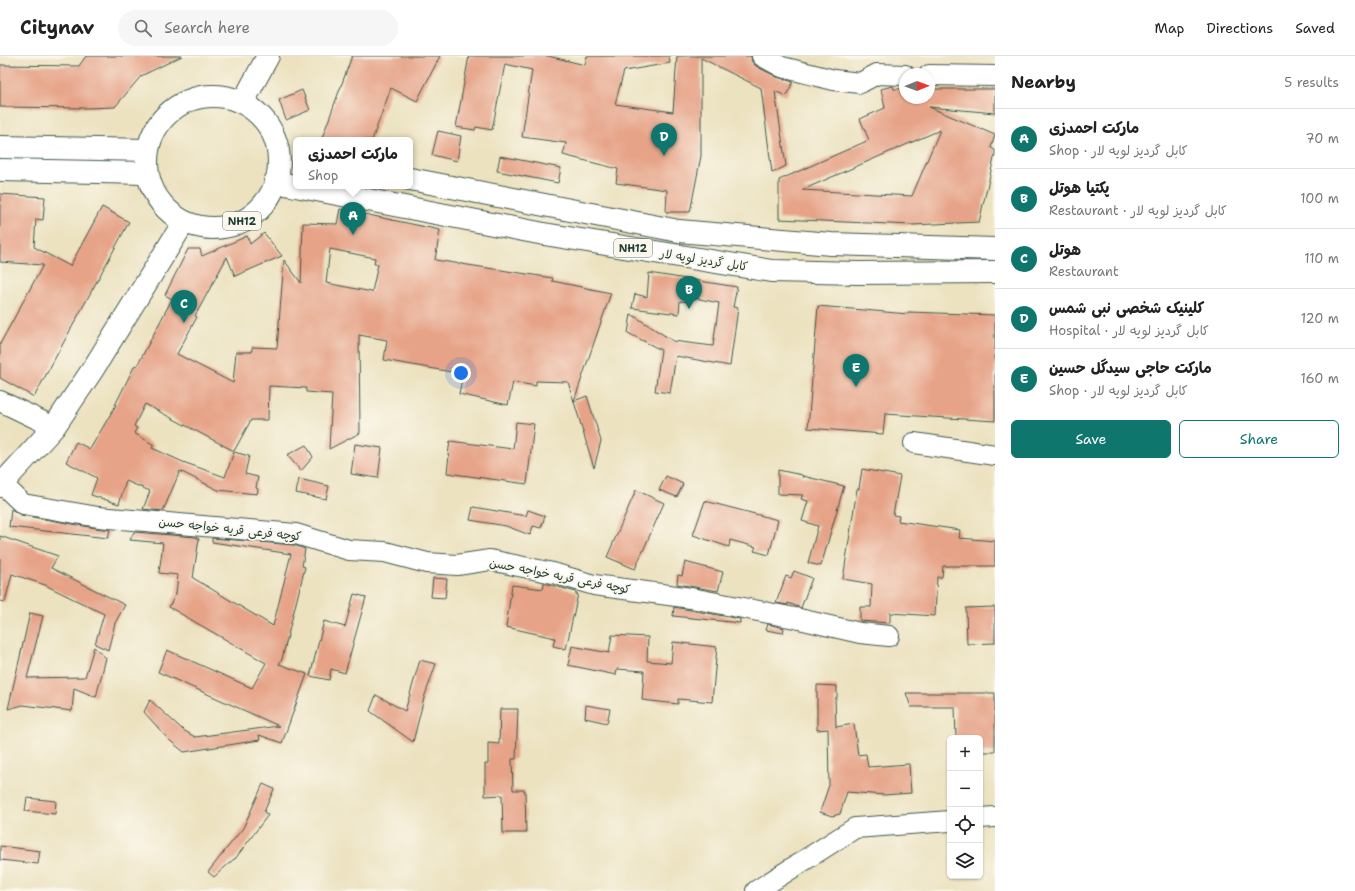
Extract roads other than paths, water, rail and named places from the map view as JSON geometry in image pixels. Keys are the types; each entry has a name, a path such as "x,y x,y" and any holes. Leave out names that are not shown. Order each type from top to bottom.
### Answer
{"main road":[{"path":"243,102 268,56"},
{"name":"NH12","path":"203,95 223,95 243,102 260,114 287,153 272,192 260,208 244,221 224,228 204,228 184,222 167,210 154,194 147,173 147,150 154,130 166,114 183,102 203,95"},
{"path":"0,146 147,150"},
{"path":"0,170 147,173"},
{"name":"کابل گردیز لویه لار","path":"413,180 679,231 831,244 995,249"},
{"name":"کابل گردیز لویه لار","path":"275,182 293,185"},
{"name":"کابل گردیز لویه لار","path":"311,189 544,234 772,271 858,273 995,272"},
{"path":"1,484 54,427 93,369 184,222"}],"street":[{"path":"762,56 782,67 834,80 860,83 877,74 899,75"},
{"path":"935,75 995,76"},
{"path":"0,401 54,427"},
{"path":"914,443 995,455"},
{"name":"کوچه فرعی قریه خواجه حسن","path":"1,484 24,504 98,517 296,534 349,550 385,552 410,557 427,563 457,565 490,560 553,573 594,584 691,598 795,618 860,633 889,636"},
{"path":"983,818 995,817"},
{"path":"756,891 855,828 947,821"}],"place":[{"name":"کلینیک شخصی نبی شمس","path":"664,156"},
{"name":"مارکت احمدزی","path":"353,235"},
{"name":"پکتیا هوتل","path":"689,309"},
{"name":"هوتل","path":"184,323"},
{"name":"مارکت حاجی سیدگل حسین","path":"856,387"}]}
